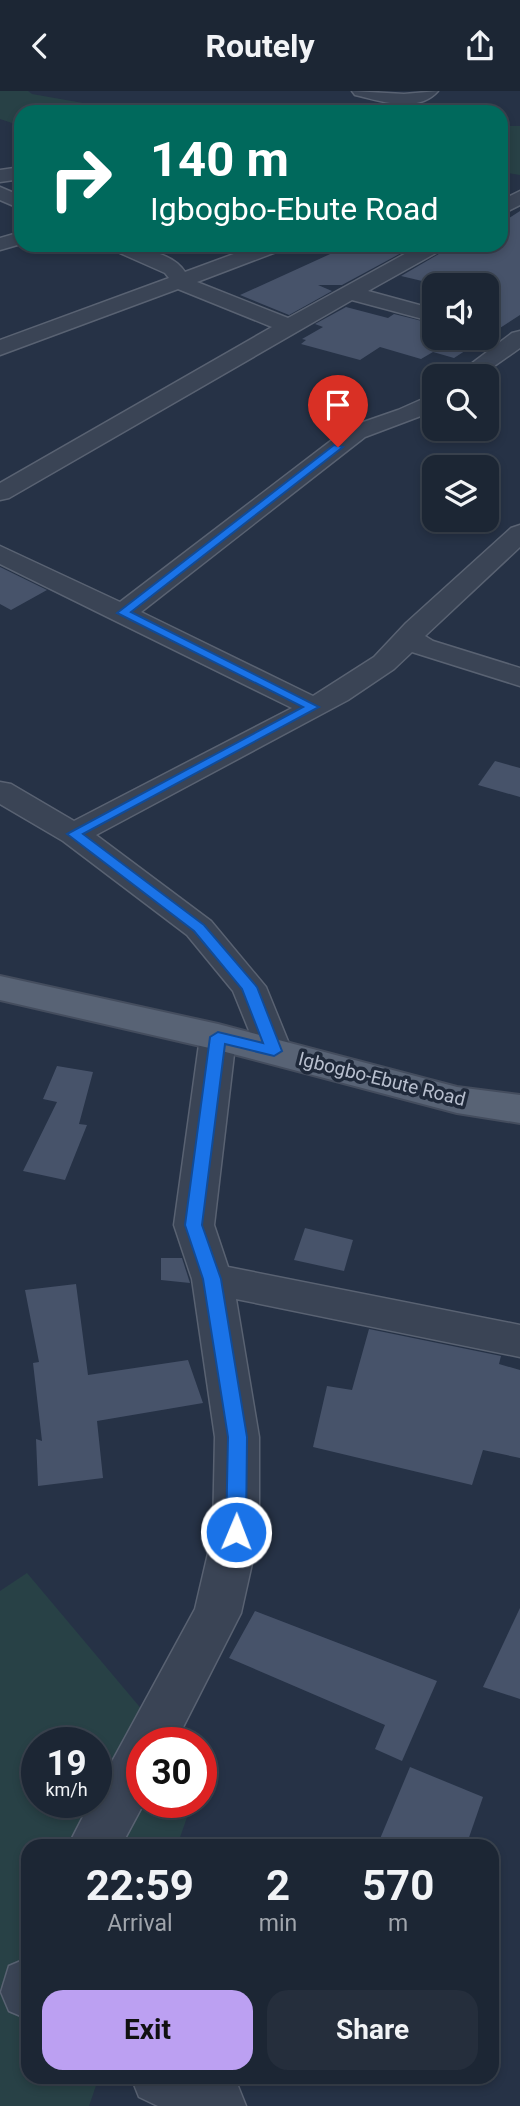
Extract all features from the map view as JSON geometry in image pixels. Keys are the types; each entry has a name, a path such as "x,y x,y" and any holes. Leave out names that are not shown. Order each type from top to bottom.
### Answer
{"main road":[{"name":"Igbogbo-Ebute Road","path":"0,988 218,1037 457,1100 520,1109"}],"street":[{"path":"360,91 406,100 429,91"},
{"path":"134,252 173,269 182,283 289,326"},
{"path":"0,348 182,283 260,252"},
{"path":"0,493 289,326 424,252"},
{"path":"352,293 422,313"},
{"path":"499,334 518,339"},
{"path":"483,364 518,339"},
{"path":"123,613 357,432 374,424 410,415 422,408"},
{"path":"74,834 313,707 368,674 410,639 416,629 520,533"},
{"path":"0,554 313,707"},
{"path":"410,639 423,647 520,677"},
{"path":"0,791 74,834 199,928 249,987 274,1051"},
{"path":"157,1727 218,1613 236,1532 237,1437 212,1279 194,1225 218,1037"},
{"path":"212,1279 520,1341"},
{"path":"98,1839 126,1787"},
{"path":"173,2084 218,2106"}],"green space":[{"path":"0,91 28,91 32,94 94,105 14,105 14,124 0,119"},
{"path":"508,126 520,126 520,175 508,173"},
{"path":"27,1573 157,1727 126,1727 126,1818 187,1818 179,1839 21,1839 21,2084 97,2084 89,2106 0,2106 0,1591"}],"building":[{"path":"520,211 520,315 499,329 499,273 422,273 422,281 401,276 442,252 508,252 508,219"},
{"path":"335,252 403,252 342,285 318,285 332,291 289,315 240,295"},
{"path":"346,307 388,318 394,314 422,321 422,350 466,350 454,358 433,352 421,359 380,347 360,360 301,344 306,340 302,339 323,327 315,324"},
{"path":"0,567 47,590 11,610 0,604"},
{"path":"495,761 520,768 520,797 478,785"},
{"path":"57,1066 93,1072 79,1124 87,1125 65,1180 23,1171 57,1102 43,1099"},
{"path":"305,1228 353,1240 344,1271 294,1260"},
{"path":"161,1258 182,1258 190,1283 161,1280"},
{"path":"76,1284 88,1375 188,1360 203,1403 97,1421 103,1478 38,1486 36,1439 42,1441 33,1363 39,1362 25,1290"},
{"path":"369,1329 501,1356 499,1364 520,1370 520,1458 483,1450 472,1485 313,1447 327,1386 352,1390"},
{"path":"520,1608 520,1699 483,1687"},
{"path":"255,1611 437,1681 402,1761 375,1749 385,1725 229,1658"},
{"path":"410,1767 483,1797 468,1839 380,1839"}],"route":[{"path":"236,1532 237,1437 212,1279 194,1225 218,1037 274,1051 249,987 199,928 74,834 313,707 123,613 338,447"}]}
